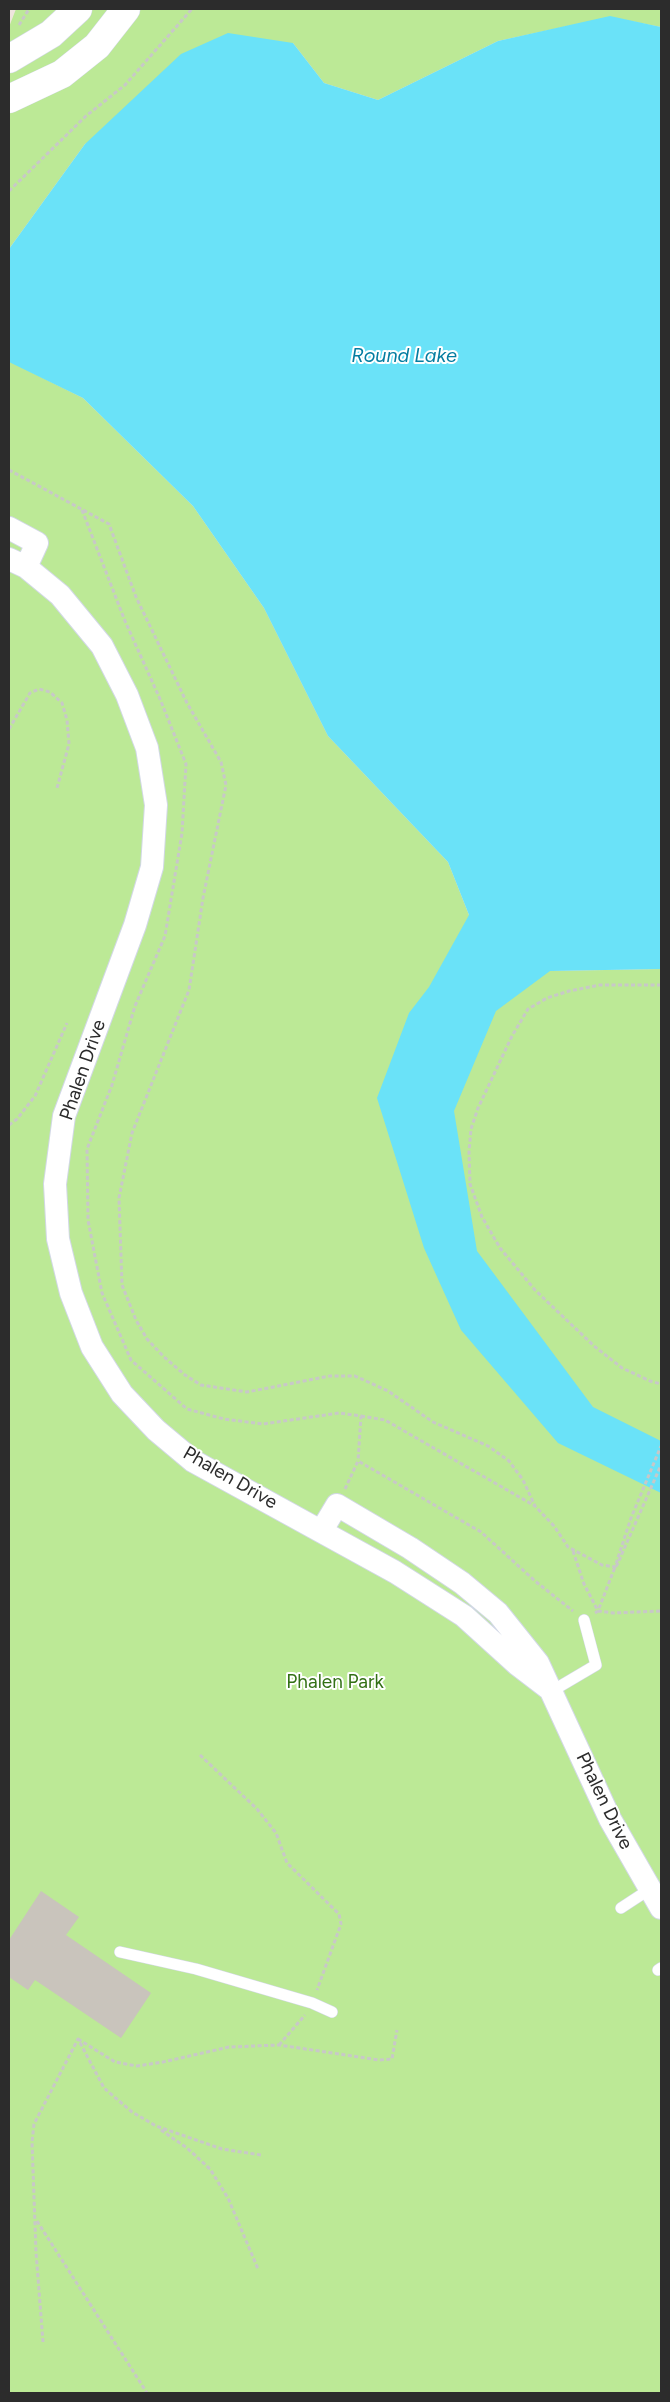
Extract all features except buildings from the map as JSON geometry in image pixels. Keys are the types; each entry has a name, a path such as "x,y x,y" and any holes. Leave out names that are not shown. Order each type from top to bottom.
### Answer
{"street":[{"path":"9,59 51,34 78,9"},
{"path":"9,99 62,74 97,46 126,9"},
{"name":"Phalen Drive","path":"9,528 37,543 17,563 60,595 102,646 127,695 147,748 156,805 150,875 116,979 64,1116 55,1184 58,1239 71,1293 92,1347 122,1394 156,1430 193,1460 395,1572 464,1616 518,1664 552,1691"},
{"path":"322,1530 337,1505"},
{"name":"Phalen Drive","path":"337,1505 417,1553 462,1583 498,1613 538,1663 610,1819 656,1899"}],"lane":[{"path":"552,1691 596,1665 584,1620"},
{"path":"621,1908 656,1899"},
{"path":"120,1952 196,1969 312,2003 332,2012"}],"path":[{"path":"9,191 86,116 125,85 192,9"},
{"path":"9,470 109,524 136,597 187,703 221,762 226,785 203,898 189,990 132,1133 124,1165 119,1198 122,1285 136,1320 147,1339 164,1357 186,1375 201,1384 247,1392 330,1376 355,1376 388,1391 432,1422 488,1446 509,1461 523,1480 535,1506 573,1551 584,1584 598,1611"},
{"path":"82,509 125,621 186,764 182,833 165,936 136,1006 112,1085 87,1149 88,1220 102,1293 132,1360 187,1409 224,1419 263,1424 339,1413 385,1420 535,1506"},
{"path":"9,729 30,693 39,689 50,692 62,703 67,720 69,744 57,788"},
{"path":"661,985 600,985 547,998 528,1009 508,1044 478,1108 471,1129 469,1152 470,1184 482,1218 506,1255 535,1290 594,1346 622,1368 661,1384"},
{"path":"9,1126 35,1096 67,1023"},
{"path":"337,1505 358,1461 361,1416"},
{"path":"358,1461 481,1532 535,1581 584,1620 598,1611 630,1518 661,1446"},
{"path":"615,1566 661,1465"},
{"path":"573,1551 602,1566 615,1566"},
{"path":"598,1611 614,1613 661,1611"},
{"path":"200,1755 256,1809 276,1834 287,1863 339,1914 341,1924 310,2010 279,2045"},
{"path":"78,2039 115,2062 137,2066 228,2047 279,2045 379,2060 392,2058 397,2030"},
{"path":"78,2039 104,2088 132,2112 187,2148 210,2169 228,2198 258,2269"},
{"path":"43,2342 36,2252 32,2142 34,2124 78,2039"},
{"path":"156,2126 222,2149 261,2155"},
{"path":"36,2220 147,2393"}],"green space":[{"path":"16,9 661,9 661,27 610,17 498,41 378,100 324,83 293,43 85,144 9,249 9,27"},
{"name":"Phalen Park","path":"9,361 83,398 193,506 264,608 328,736 448,862 469,915 550,971 661,969 661,2393 9,2393"}],"water":[{"name":"Round Lake","path":"610,16 661,27 661,969 550,971 496,1011 454,1111 477,1251 593,1407 661,1441 661,1493 558,1443 461,1330 424,1248 377,1098 409,1013 429,987 469,915 448,862 328,736 264,608 193,506 83,398 9,362 9,249 85,144 181,54 228,33 293,43 324,83 378,100 498,41"}]}
